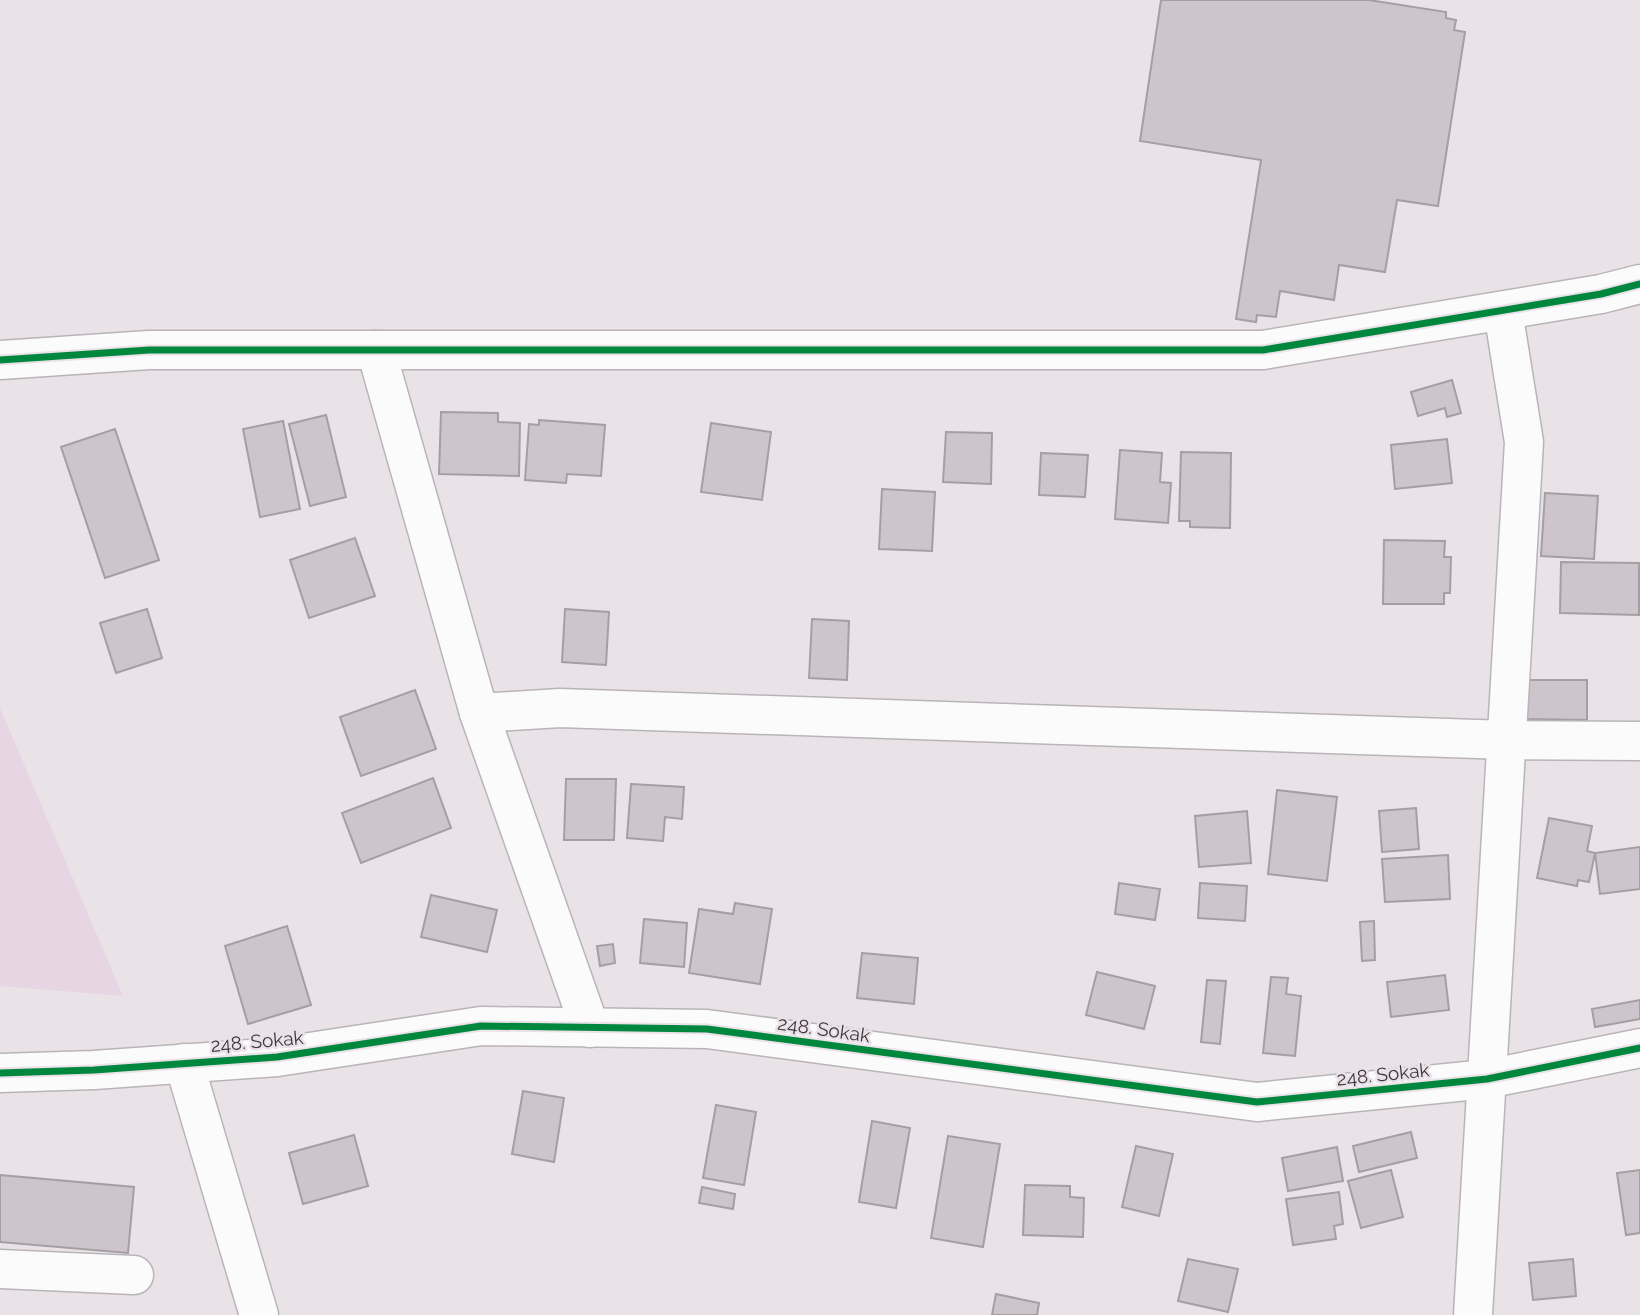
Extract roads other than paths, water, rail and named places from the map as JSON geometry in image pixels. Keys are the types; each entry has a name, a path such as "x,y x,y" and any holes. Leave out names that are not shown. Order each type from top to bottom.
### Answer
{"street":[{"path":"0,360 149,350 1263,350 1601,295 1640,284"},
{"path":"1473,1315 1524,442 1503,311"},
{"path":"376,350 479,713 590,1028"},
{"path":"479,713 560,708 1507,740 1640,741"},
{"name":"248. Sokak","path":"0,1073 94,1070 277,1057 481,1026 706,1030 1257,1102 1487,1079 1640,1048"},
{"path":"184,1063 259,1315"},
{"path":"0,1269 134,1275"}]}
